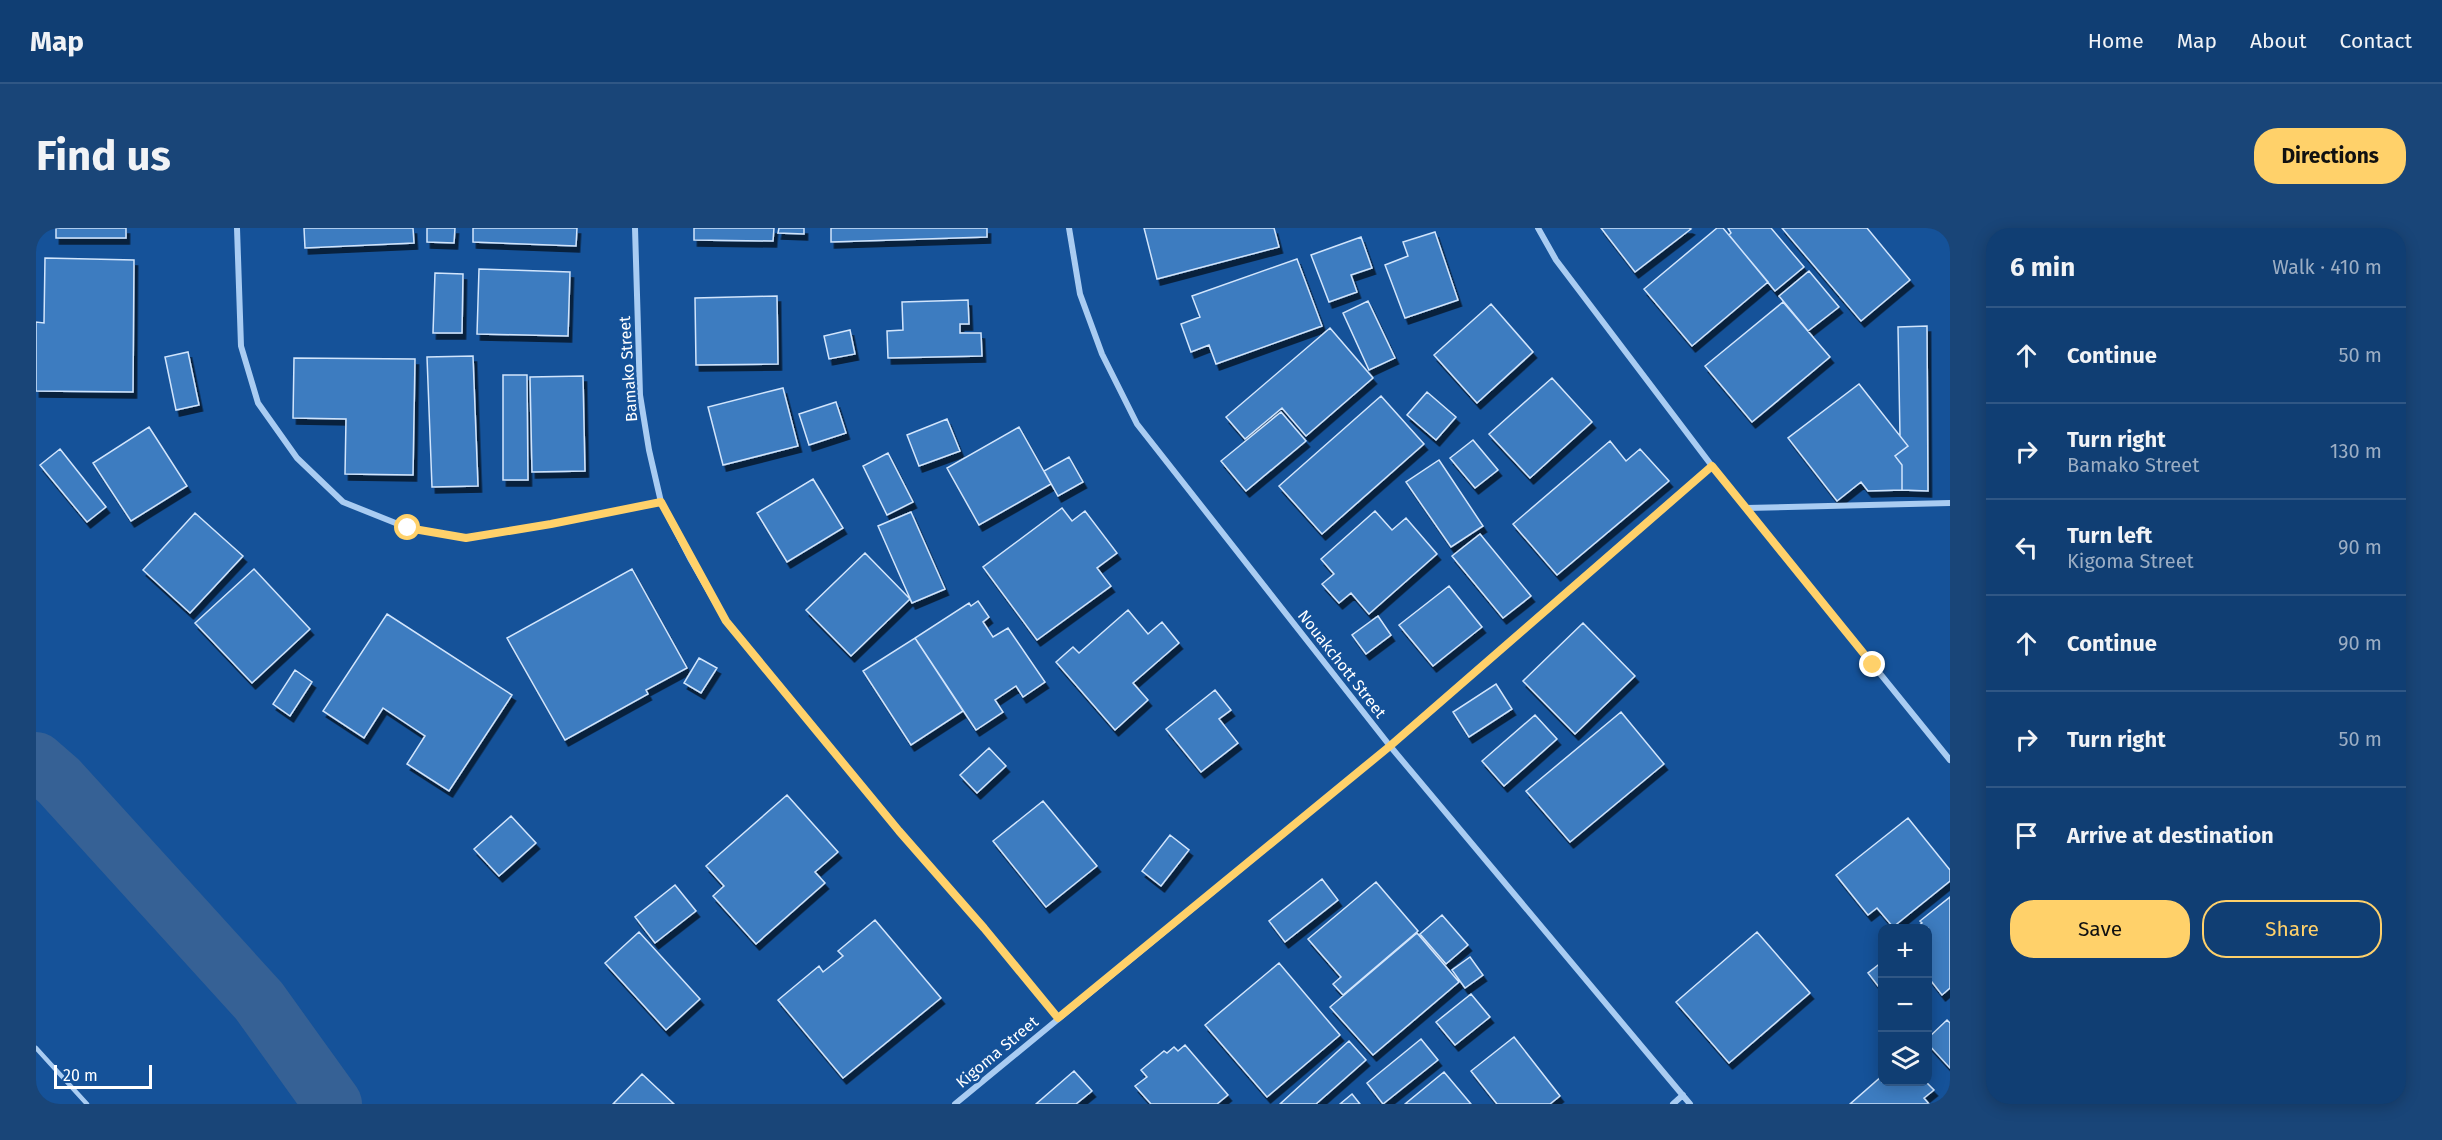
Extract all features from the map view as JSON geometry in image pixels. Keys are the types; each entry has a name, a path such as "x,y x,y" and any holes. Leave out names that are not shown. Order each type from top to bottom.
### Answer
{"street":[{"path":"237,228 242,346 258,403 297,458 343,502 408,528 466,538 661,502"},
{"name":"Bamako Street","path":"635,228 640,394 648,450 661,502 726,621 899,831 984,928 1058,1018"},
{"name":"Nouakchott Street","path":"1069,228 1080,294 1102,354 1137,424 1390,746 1690,1104"},
{"path":"1538,228 1556,260 1712,466 1950,760"},
{"name":"Kigoma Street","path":"955,1104 1390,746 1712,466"},
{"path":"1746,508 1950,503"},
{"path":"1672,1104 1683,1095"}],"lane":[{"path":"36,1047 87,1104"}],"building":[{"path":"56,228 126,228 126,238 56,238"},
{"path":"304,228 413,228 414,243 305,248"},
{"path":"427,228 455,228 454,243 427,242"},
{"path":"473,228 577,228 576,246 473,242"},
{"path":"694,228 774,228 773,241 694,240"},
{"path":"779,228 804,228 804,234 778,233"},
{"path":"831,228 987,228 987,237 831,242"},
{"path":"1144,228 1274,228 1279,247 1157,279"},
{"path":"1601,228 1689,228 1691,229 1635,272"},
{"path":"1717,228 1723,228 1768,282 1692,346 1644,289"},
{"path":"1728,228 1771,228 1804,267 1775,291 1729,235 1731,233"},
{"path":"1782,228 1867,228 1910,280 1861,321"},
{"path":"1435,232 1458,300 1405,318 1385,265 1408,256 1403,242"},
{"path":"1361,237 1372,268 1351,275 1357,292 1329,302 1311,255"},
{"path":"45,258 134,260 133,392 36,391 36,322 44,323"},
{"path":"1297,259 1322,326 1216,364 1209,345 1191,352 1181,324 1200,317 1192,296"},
{"path":"479,269 570,272 568,336 477,334"},
{"path":"1809,271 1839,307 1808,331 1779,296"},
{"path":"435,273 463,274 462,333 433,333"},
{"path":"777,296 778,364 696,365 695,298"},
{"path":"968,300 969,324 960,324 960,333 981,333 982,356 888,358 887,331 903,330 902,302"},
{"path":"1368,301 1395,358 1369,370 1343,313"},
{"path":"1783,302 1830,357 1752,422 1705,366"},
{"path":"1491,304 1533,352 1477,403 1434,355"},
{"path":"1927,326 1928,491 1902,490 1902,465 1895,456 1908,446 1900,436 1898,327"},
{"path":"1330,328 1373,378 1306,436 1282,408 1245,439 1226,417"},
{"path":"850,330 855,354 829,359 824,336"},
{"path":"188,352 199,405 176,410 165,357"},
{"path":"473,356 478,486 432,487 427,357"},
{"path":"294,358 415,359 413,475 345,474 346,419 293,418"},
{"path":"503,375 527,375 528,480 503,480"},
{"path":"583,376 585,471 532,472 530,377"},
{"path":"1552,378 1592,422 1530,478 1489,434"},
{"path":"1859,384 1908,446 1895,456 1902,465 1902,490 1868,491 1861,482 1837,501 1788,438"},
{"path":"783,388 798,446 723,465 708,407"},
{"path":"1427,392 1456,417 1436,440 1407,415"},
{"path":"1381,396 1424,444 1322,534 1279,486"},
{"path":"836,402 846,433 809,445 799,414"},
{"path":"1281,412 1306,441 1246,491 1221,461"},
{"path":"947,419 960,451 919,466 907,435"},
{"path":"149,427 187,486 131,521 93,463"},
{"path":"1019,427 1051,484 979,525 947,468"},
{"path":"1473,440 1498,470 1475,488 1450,458"},
{"path":"1610,441 1626,461 1640,449 1669,481 1557,575 1513,524"},
{"path":"60,449 106,507 87,522 40,465"},
{"path":"888,453 913,502 887,515 863,466"},
{"path":"1069,457 1083,482 1058,496 1044,471"},
{"path":"1439,460 1483,526 1451,547 1406,482"},
{"path":"813,479 843,528 787,562 757,513"},
{"path":"1062,508 1072,521 1085,511 1117,553 1097,568 1111,586 1037,640 983,567"},
{"path":"1375,511 1392,530 1406,518 1437,554 1369,614 1351,593 1339,603 1322,584 1334,574 1321,559"},
{"path":"911,512 945,589 912,603 878,526"},
{"path":"195,513 243,556 190,613 143,570"},
{"path":"1480,534 1531,596 1503,618 1452,556"},
{"path":"865,553 910,599 851,656 806,610"},
{"path":"254,569 310,629 252,683 195,623"},
{"path":"632,569 687,668 646,690 648,694 565,740 507,638"},
{"path":"1449,586 1482,627 1433,666 1399,625"},
{"path":"978,601 989,617 983,622 993,637 1008,628 1045,682 1023,697 1016,686 995,700 1003,712 976,730 915,638 969,603 971,606"},
{"path":"1128,610 1148,634 1162,622 1179,643 1133,683 1148,700 1115,730 1056,662 1073,647 1079,653"},
{"path":"387,614 512,695 449,791 407,764 425,736 383,708 364,738 323,711"},
{"path":"1378,616 1391,635 1366,654 1352,635"},
{"path":"1583,623 1635,676 1575,734 1523,681"},
{"path":"915,638 963,711 911,745 863,671"},
{"path":"699,658 717,668 701,693 684,683"},
{"path":"295,670 312,682 290,716 273,704"},
{"path":"1496,684 1512,709 1469,737 1453,712"},
{"path":"1215,690 1231,710 1219,719 1238,743 1201,772 1166,729"},
{"path":"1621,712 1664,764 1570,842 1526,791"},
{"path":"1535,715 1557,739 1504,786 1482,761"},
{"path":"989,748 1006,766 977,793 960,775"},
{"path":"787,795 838,852 815,872 825,883 756,944 713,896 724,886 706,866"},
{"path":"1043,801 1097,866 1046,907 993,841"},
{"path":"511,816 536,843 499,876 474,849"},
{"path":"1908,818 1950,870 1950,881 1897,924 1890,924 1877,908 1868,915 1836,875"},
{"path":"1170,835 1189,850 1161,886 1142,871"},
{"path":"1322,879 1338,900 1285,942 1269,921"},
{"path":"1376,882 1418,931 1343,995 1333,984 1341,977 1308,939"},
{"path":"675,885 696,911 655,943 635,917"},
{"path":"1950,897 1950,988 1942,995 1932,982 1932,924 1921,924 1920,921"},
{"path":"1442,915 1468,945 1446,964 1420,934"},
{"path":"875,920 941,998 843,1078 778,1000 819,966 823,972 843,956 838,951"},
{"path":"639,932 700,999 666,1030 605,963"},
{"path":"1757,932 1810,993 1729,1063 1676,1002"},
{"path":"1417,933 1459,982 1373,1055 1330,1007"},
{"path":"1470,957 1483,975 1465,988 1452,970"},
{"path":"1279,963 1340,1035 1267,1097 1205,1025"},
{"path":"1878,965 1878,986 1868,973"},
{"path":"1471,994 1490,1017 1455,1045 1436,1022"},
{"path":"1947,1020 1950,1023 1950,1068 1932,1048 1932,1034"},
{"path":"1514,1037 1560,1096 1550,1104 1497,1104 1471,1071"},
{"path":"1421,1039 1438,1060 1383,1104 1367,1083"},
{"path":"1349,1041 1366,1060 1316,1104 1280,1104"},
{"path":"1185,1045 1228,1095 1217,1104 1151,1104 1135,1086 1147,1077 1141,1070 1164,1051 1167,1053 1174,1047 1178,1051"},
{"path":"1074,1071 1092,1091 1076,1104 1036,1104"},
{"path":"1444,1072 1471,1104 1405,1104"},
{"path":"642,1074 674,1104 613,1104"},
{"path":"1878,1080 1878,1086 1930,1086 1934,1090 1924,1098 1929,1104 1850,1104"},
{"path":"1352,1094 1360,1104 1340,1104"}],"waterway":[{"path":"36,761 59,781 259,1001 333,1104"}],"route":[{"path":"408,528 466,538 661,502 726,621 899,831 984,928 1058,1018 1390,746 1712,466 1873,665"}]}
